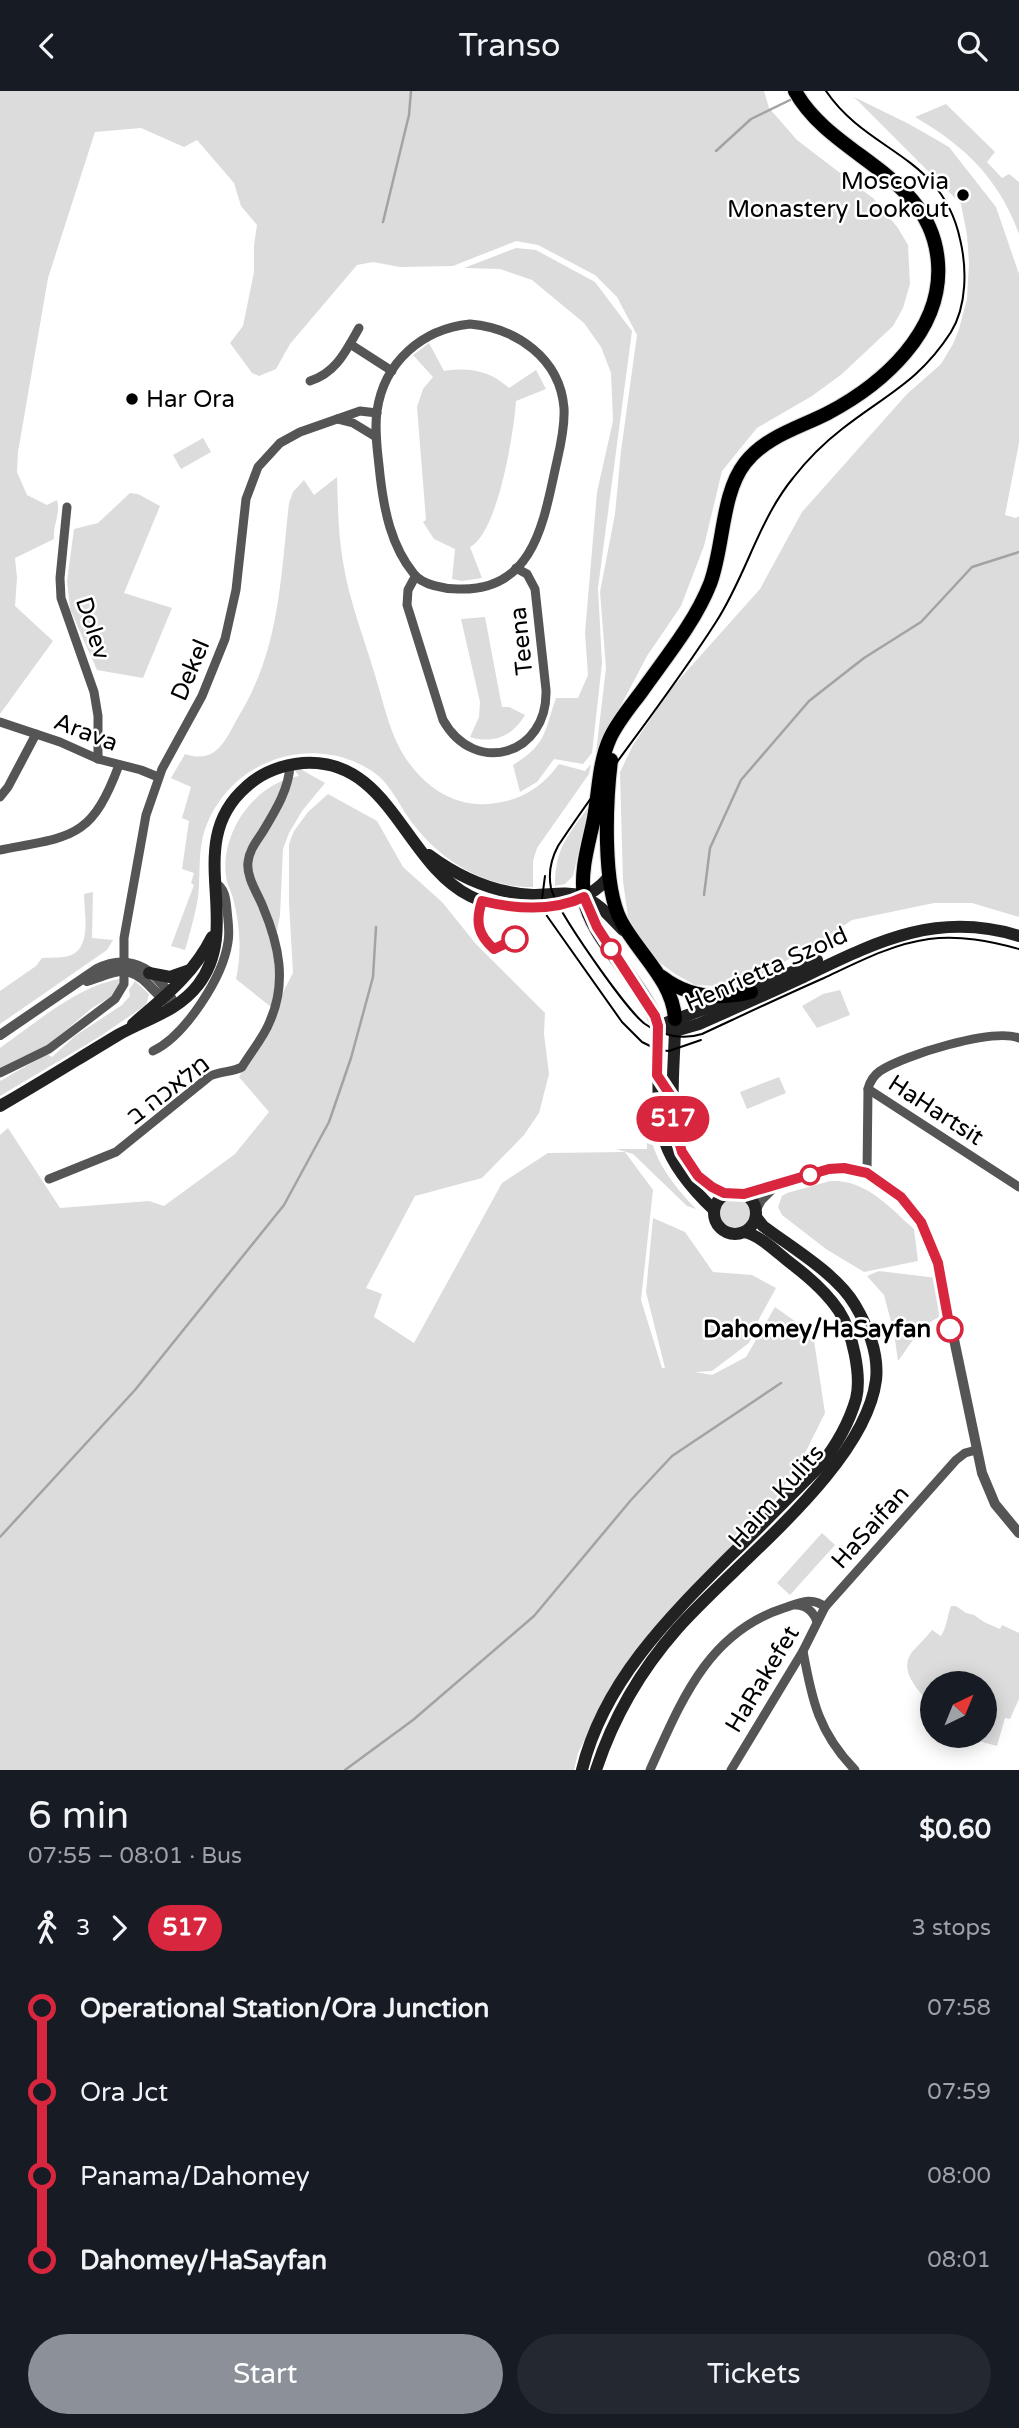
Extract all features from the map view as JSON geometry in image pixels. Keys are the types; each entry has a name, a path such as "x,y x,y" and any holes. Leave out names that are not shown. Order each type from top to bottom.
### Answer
{"main road":[{"path":"714,1210 718,1201 735,1192 752,1200 756,1213 751,1227 744,1232 733,1234 724,1230 717,1223 714,1210 677,1170 663,1137 657,1106 658,1026 649,1005 597,927 584,897 586,855 604,754 626,712 701,602 710,582 733,485 747,461 777,436 827,413 863,392 889,370 917,337 935,297 938,262 927,224 914,202 897,183 814,116 795,91"},
{"path":"626,712 616,737 611,763 608,878 616,911 671,997 675,1025 673,1117 678,1144 698,1176 727,1194"},
{"path":"0,1106 122,1033 175,1006 191,993 205,974 214,951 217,927 214,843 221,817 229,804 250,783 275,769 290,765 320,764 354,774 379,796 411,838 443,865 485,886 512,893 568,893 584,897 600,908 631,938"},
{"path":"584,897 608,878"},
{"name":"Henrietta Szold","path":"675,1025 855,943 904,924 952,918 980,919 1019,926"},
{"name":"Henrietta Szold","path":"658,1026 699,1024 901,933 962,926 981,927 1019,936"},
{"path":"122,1033 166,996 193,968 217,927"},
{"path":"651,967 674,985 698,994 725,996 751,992"},
{"path":"149,973 170,977 193,968"},
{"name":"Haim Kulits","path":"596,1770 618,1715 657,1654 678,1628 818,1486 852,1440 872,1401 876,1378 875,1352 854,1303 837,1284 763,1226 756,1213"},
{"name":"Haim Kulits","path":"582,1770 606,1708 633,1664 668,1619 820,1466 835,1447 856,1399 856,1362 840,1312 800,1270 756,1236 744,1232"}],"street":[{"path":"470,324 487,326 514,335 538,352 547,363 561,391 564,425 539,536 530,554 496,582 468,589 441,587 415,577 399,550 385,515 376,437 380,397 392,371 402,357 425,337 446,328 470,324"},
{"path":"310,381 333,369 359,328"},
{"path":"350,344 392,371"},
{"name":"Dekel","path":"0,1073 49,1049 115,999 124,984 124,938 151,796 158,777 202,696 225,639 236,590 243,511 253,477 264,459 280,443 300,432 360,411 377,413"},
{"path":"332,419 353,423 376,437"},
{"name":"Dolev","path":"67,507 60,578 61,598 94,692 98,716 99,759"},
{"name":"Teena","path":"415,577 408,590 407,605 443,720 452,733 465,744 481,751 498,753 516,748 529,740 538,728 546,706 535,589 527,574 516,568"},
{"name":"Arava","path":"0,722 60,742 99,759 158,777"},
{"path":"0,797 36,734"},
{"path":"0,850 59,838 86,824 104,802 119,765"},
{"name":"מלאכה ב","path":"49,1179 116,1152 211,1076 220,1071 242,1067 270,1022 279,992 278,947 251,879 248,863 252,849 282,797 290,776 290,765"},
{"path":"153,1051 163,1047 176,1035 220,970 229,941 229,926 224,893 221,886 214,882"},
{"path":"0,1035 78,984 123,966 139,965 149,973 175,1006"},
{"path":"123,966 166,996"},
{"path":"867,1173 868,1089 872,1078 881,1071 931,1051 987,1035 1003,1034 1019,1038"},
{"name":"HaHartsit","path":"868,1089 1019,1187"},
{"path":"744,1194 837,1168 867,1173 901,1197 913,1210 938,1263 982,1473 995,1504 1019,1533"},
{"path":"756,1213 762,1198 778,1184"},
{"name":"HaSaifan","path":"825,1607 956,1460 976,1450"},
{"path":"650,1770 680,1704 705,1665 727,1641 745,1625 762,1616 807,1601 817,1602 825,1607"},
{"path":"789,1607 806,1607 814,1614 817,1622"},
{"name":"HaRakefet","path":"731,1770 803,1651 825,1607"},
{"path":"803,1651 816,1713 840,1755 855,1770"}],"shaded area":[{"path":"0,91 764,91 769,108 797,140 874,199 898,228 908,245 910,284 903,308 893,326 842,374 812,396 757,428 722,471 704,546 681,606 647,656 596,753 606,668 600,592 615,514 637,335 617,297 595,275 538,245 516,241 453,266 400,267 373,262 357,265 290,344 276,369 259,376 252,373 230,343 243,326 254,272 257,225 241,206 234,183 197,140 184,147 141,128 95,132 48,278 18,452 17,472 27,495 47,505 57,500 58,509 54,539 15,558 15,606 53,641 0,714"},
{"path":"854,97 949,147 996,207 1019,274 1019,443 1005,515 1016,518 1019,516 1019,917 972,903 934,903 852,920 813,946 753,979 738,984 695,985 651,956 628,917 623,881 620,772 633,745 669,691 760,589 802,512 907,394 941,364 959,329 967,299 969,263 961,204"},
{"path":"946,104 995,152 987,162 1002,178 1009,174 1019,182 1019,234 1001,197 978,166 950,140 915,117"},
{"path":"516,248 536,250 595,282 632,331 598,588 602,663 592,753 583,764 554,759 537,782 520,792 513,765 538,744 556,698 578,698 588,675 585,633 597,492 613,421 611,373 601,347 584,323 532,280 500,269 464,268"},
{"path":"429,343 444,371 462,370 487,374 509,388 536,370 546,389 516,401 508,457 496,503 489,523 480,538 470,547 482,578 462,581 452,579 455,549 434,539 423,522 426,520 417,407 423,389 433,377 413,355"},
{"path":"203,438 211,452 181,469 173,455"},
{"path":"337,477 340,541 349,590 390,724 399,747 413,768 437,790 456,800 476,804 498,803 528,793 545,781 559,764 585,771 591,764 589,774 537,848 533,861 533,887 496,882 462,868 419,832 388,786 372,771 349,760 325,754 301,754 277,759 255,769 235,783 219,802 204,833 198,898 185,950 171,946 194,885 191,883 194,873 182,869 189,821 182,818 191,787 171,778 185,754 204,756 217,750 222,744 263,666 275,620 289,503 293,492 304,480 314,495"},
{"path":"130,493 138,494 160,506 124,593 172,608 143,678 97,670 70,609 67,581 74,529 98,523"},
{"path":"485,617 502,707 509,707 525,715 508,733 486,740 470,737 479,717 480,702 461,619"},
{"path":"288,762 325,783 302,811 283,849 280,915 273,952 276,981 271,1007 236,979 240,949 239,928 226,877 226,860 235,827 255,799 268,788 299,776"},
{"path":"328,794 377,821 403,867 442,902 476,944 545,1013 544,1034 549,1074 539,1113 524,1135 482,1178 415,1196 366,1288 382,1294 374,1317 414,1343 502,1183 548,1153 625,1152 653,1190 641,1300 662,1368 665,1368 646,1292 653,1218 685,1232 713,1272 752,1275 776,1288 749,1343 712,1371 695,1372 712,1375 746,1357 775,1307 813,1334 825,1413 802,1459 770,1507 742,1541 663,1620 610,1688 578,1753 574,1770 0,1770 0,1135 8,1128 60,1208 149,1201 164,1206 235,1154 269,1112 239,1077 293,973 289,844 294,831 308,812"},
{"path":"589,806 573,876 565,884 555,886 560,851"},
{"path":"93,892 92,938 113,940 107,950 0,1024 0,991 36,966 42,958 67,956 80,948 85,934 84,894"},
{"path":"123,978 117,993 92,1008 46,1047 0,1070 0,1048 74,997 106,982"},
{"path":"135,981 149,994 146,1005 99,1037 0,1096 0,1081 47,1054 52,1057 75,1036 122,1005 130,996 129,990"},
{"path":"840,990 850,1015 817,1028 802,1006 823,994"},
{"path":"779,1077 786,1093 747,1109 740,1092"},
{"path":"648,1083 648,1122 655,1151 673,1182 696,1209 687,1206 633,1154 616,1149 647,1149"},
{"path":"830,1181 855,1185 866,1190 914,1229 918,1261 864,1272 826,1249 782,1215 778,1207 782,1196"},
{"path":"735,1196 747,1201 752,1213 747,1225 735,1230 723,1225 718,1213 723,1201"},
{"path":"879,1271 937,1278 939,1317 921,1331 898,1361 884,1295 867,1276"},
{"path":"822,1533 835,1545 790,1595 777,1583"},
{"path":"951,1606 956,1606 1000,1629 1002,1625 1019,1633 1019,1699 1010,1719 1005,1718 998,1742 998,1671 920,1671 920,1692 912,1682 907,1667 912,1652 932,1630 941,1636"}],"waterway":[{"path":"383,222 409,115 411,91"},
{"path":"716,151 751,119 790,100"},
{"path":"704,895 710,848 741,780 809,701 864,658 921,622 972,567 1019,552"},
{"path":"0,1537 135,1390 284,1205 329,1122 351,1058 373,977 376,927"},
{"path":"345,1770 413,1720 534,1616 631,1500 672,1456 781,1383"}],"tram line":[{"path":"826,91 843,112 921,172 937,189 951,211 964,262 960,311 951,332 927,363 901,387 829,440 793,478 770,512 716,622 558,846 551,866 551,888 565,917 623,1000 645,1024 673,1036 702,1034 862,960 915,941 963,938 1019,949"},
{"path":"545,876 542,899 547,916 622,1022 642,1042 658,1050 669,1051 701,1040"}],"bus line":[{"name":"517","path":"515,939 494,949 486,942 477,923 482,901 496,905 534,907 566,904 584,897 597,927 655,1016 658,1026 657,1075 672,1096 677,1138 693,1171 712,1187 727,1194 751,1193 829,1169 844,1168 867,1173 901,1197 921,1222 938,1263 950,1329"}],"place":[{"name":"Moscovia Monastery Lookout","path":"963,195"},
{"name":"Har Ora","path":"132,399"},
{"name":"Dahomey/HaSayfan","path":"950,1329"}]}
